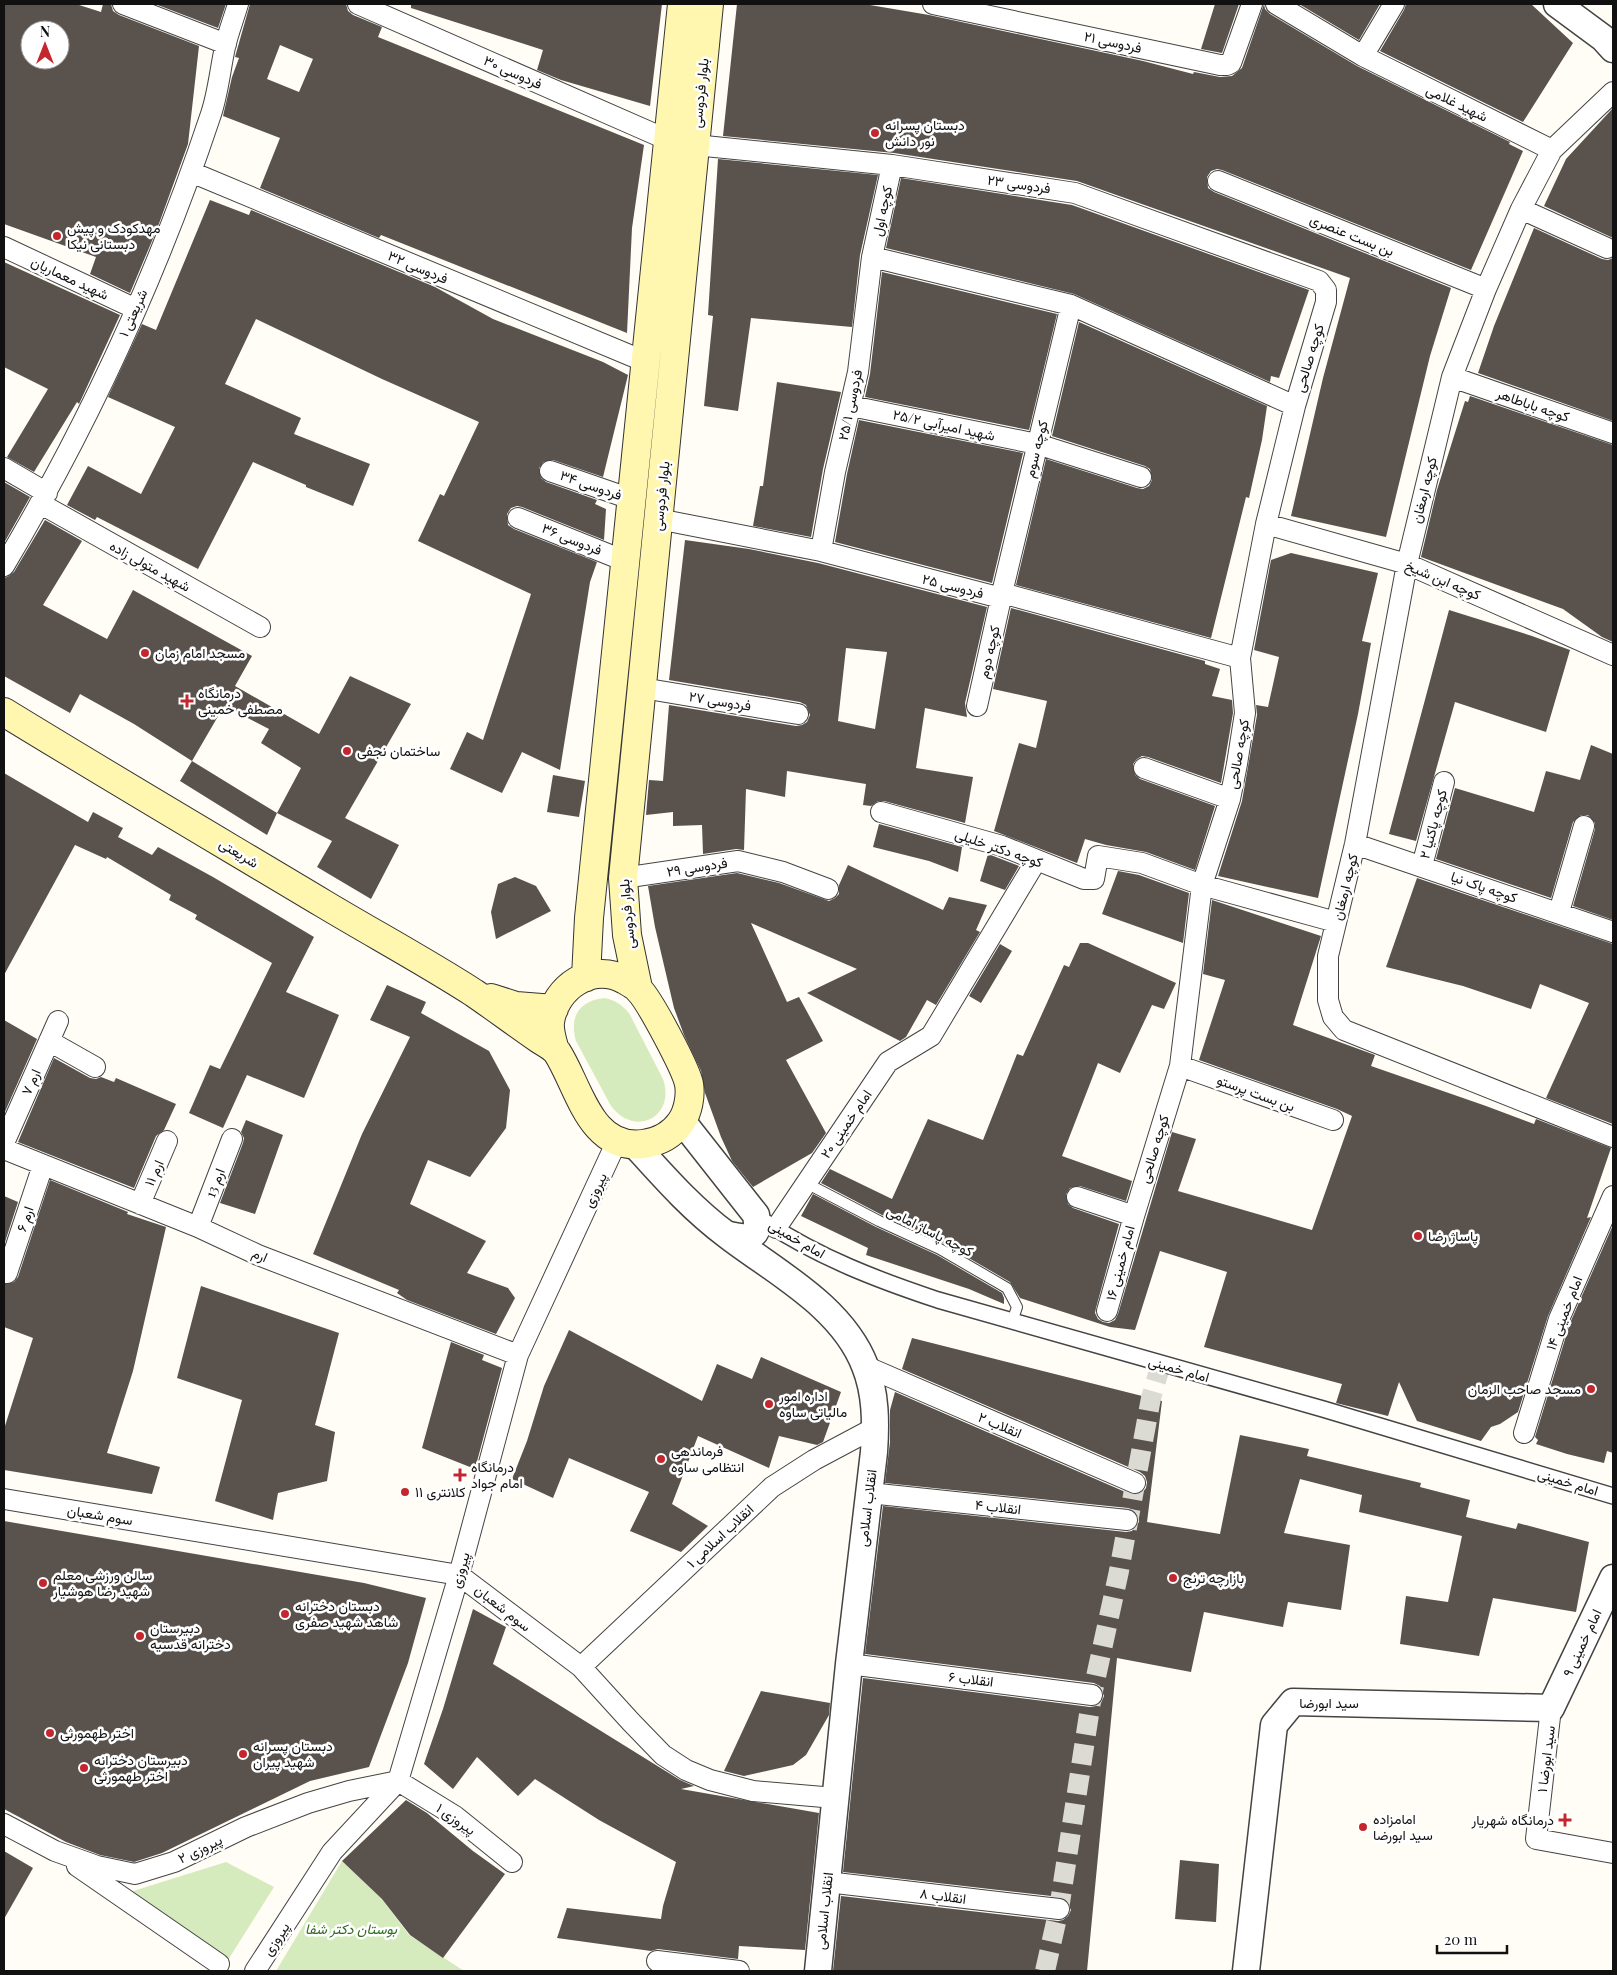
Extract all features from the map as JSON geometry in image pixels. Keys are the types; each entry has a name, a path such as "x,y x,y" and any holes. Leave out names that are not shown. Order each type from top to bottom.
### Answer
{"main road":[{"name":"بلوار فردوسی","path":"586,977 588,918 682,4"},
{"name":"بلوار فردوسی","path":"638,988 627,936 623,878 709,4"},
{"name":"شریعتی","path":"4,712 475,994 555,1050"},
{"path":"604,974 622,978 638,988 652,1010 690,1085 688,1104 682,1121 669,1134 653,1143 626,1143 601,1131 591,1118 555,1050 550,1034 550,1022 559,996 571,984 586,977 604,974"},
{"name":"شریعتی","path":"475,994 516,1006 554,1010"}],"street":[{"path":"123,4 226,44"},
{"name":"شریعتی ۱","path":"4,566 44,498 136,310 191,172 211,115 226,44 238,4"},
{"name":"فردوسی ۳۰","path":"358,4 668,140"},
{"name":"فردوسی ۲۱","path":"933,4 1220,65 1228,65 1231,62 1252,4"},
{"path":"1276,4 1363,56 1394,4"},
{"path":"1557,4 1603,38 1613,49"},
{"name":"شهید غلامی","path":"1363,56 1552,150"},
{"name":"کوچه ارمغان","path":"1613,92 1552,150 1521,209 1486,289 1452,377 1407,564 1355,844 1328,956 1328,1000 1333,1017 1344,1030 1613,1137"},
{"name":"فردوسی ۲۳","path":"695,145 892,165 1075,193 1319,281 1326,290"},
{"name":"کوچه اول","path":"872,257 892,165"},
{"name":"فردوسی ۳۲","path":"191,172 646,362"},
{"name":"بن بست عنصری","path":"1218,181 1486,289"},
{"path":"1521,209 1607,248"},
{"name":"شهید معماریان","path":"4,248 136,310"},
{"path":"872,257 1071,305 1295,406"},
{"name":"فردوسی ۲۵/۱","path":"820,551 835,472 858,372 872,257"},
{"name":"کوچه صالحی","path":"1134,1216 1180,1066 1202,885 1230,799 1245,713 1240,658 1266,524 1295,406 1326,302 1326,290"},
{"name":"کوچه سوم","path":"1001,595 1071,305"},
{"name":"کوچه باباطاهر","path":"1452,377 1613,432"},
{"name":"شهید امیرآبی ۲۵/۲","path":"851,406 1037,444 1141,477"},
{"name":"شهید متولی زاده","path":"4,468 44,498 260,627"},
{"name":"فردوسی ۳۴","path":"550,471 632,499"},
{"name":"فردوسی ۳۶","path":"518,518 625,561"},
{"name":"فردوسی ۲۵","path":"658,520 820,551 1001,595 1240,658"},
{"name":"کوچه ابن شیخ","path":"1266,524 1407,564 1613,655"},
{"name":"کوچه دوم","path":"976,706 1001,595"},
{"name":"فردوسی ۲۷","path":"642,688 798,714"},
{"path":"1144,768 1230,799"},
{"name":"کوچه پاکنیا ۲","path":"1422,866 1444,782"},
{"name":"کوچه دکتر خلیلی","path":"881,812 1002,846 1084,879 1094,879 1098,856 1142,863 1202,885"},
{"path":"1559,912 1584,826"},
{"name":"کوچه پاک نیا","path":"1355,844 1613,932"},
{"name":"فردوسی ۲۹","path":"623,878 738,861 768,868 828,889"},
{"name":"امام خمینی ۲۰","path":"766,1222 806,1183 888,1062 931,1036 1036,861"},
{"path":"1202,885 1335,926"},
{"name":"ارم ۷","path":"4,1143 58,1021"},
{"path":"49,1041 95,1067"},
{"name":"بن بست پرستو","path":"1180,1066 1332,1120"},
{"path":"682,1121 766,1222 758,1226 756,1233 749,1237 739,1238 726,1234"},
{"name":"ارم 13","path":"198,1227 232,1139"},
{"name":"ارم ۱۱","path":"140,1204 168,1142"},
{"name":"انقلاب اسلامی","path":"626,1143 726,1234 799,1286 833,1318 854,1343 865,1366 873,1397 876,1427 849,1664 818,1971"},
{"name":"پیروزی","path":"255,1971 332,1852 398,1782 459,1575 518,1355 626,1143"},
{"name":"ارم","path":"4,1149 198,1227 258,1255 518,1355"},
{"name":"ارم ۶","path":"7,1273 43,1165"},
{"name":"امام خمینی ۱۴","path":"1524,1433 1559,1320 1613,1196"},
{"path":"1077,1197 1134,1216"},
{"name":"امام خمینی ۱۶","path":"1107,1311 1134,1216"},
{"name":"امام خمینی","path":"766,1222 809,1248 891,1284 1012,1322 1295,1402 1613,1496"},
{"name":"انقلاب ۲","path":"865,1366 1135,1483"},
{"name":"انقلاب اسلامی ۱","path":"581,1666 772,1487 814,1460 876,1427"},
{"name":"انقلاب ۴","path":"869,1493 1127,1520"},
{"name":"سوم شعبان","path":"4,1499 459,1575 581,1666 631,1722 664,1755 686,1770 710,1780 753,1791 835,1798"},
{"name":"امام خمینی ۹","path":"1551,1708 1613,1578"},
{"name":"انقلاب ۶","path":"849,1664 1092,1695"},
{"name":"سید ابورضا","path":"1246,1971 1274,1725 1294,1702 1551,1708"},
{"name":"سید ابورضا ۱","path":"1551,1708 1536,1840 1613,1853"},
{"name":"پیروزی ۲","path":"4,1824 55,1851 97,1866 135,1874 174,1862 246,1827 308,1803 349,1791 398,1782"},
{"name":"پیروزی ۱","path":"398,1782 455,1816 512,1862"},
{"path":"55,1851 219,1964"},
{"name":"انقلاب ۸","path":"827,1882 1059,1909"},
{"path":"657,1961 740,1971"}],"lane":[{"name":"کوچه پاساژ امامی","path":"806,1183 879,1221 940,1249 1007,1288 1017,1307 1012,1322"}],"green space":[{"path":"604,998 618,1003 629,1013 663,1079 664,1104 659,1113 651,1119 641,1122 631,1121 621,1116 611,1106 576,1041 574,1025 578,1012 588,1003"},
{"name":"بوستان دکتر شفا","path":"342,1861 382,1899 409,1935 464,1971 276,1971"},
{"path":"226,1862 274,1887 228,1960 130,1892"}],"building":[{"path":"4,4 76,4 101,12 103,4 111,4 113,11 119,15 199,46 188,144 157,229 130,293 90,274 96,257 4,224"},
{"path":"155,4 226,4 218,28"},
{"path":"250,4 346,4 348,11 353,15 382,27 378,37 644,145 632,228 627,333 381,235 379,238 260,188 280,138 223,116 232,77 239,58 235,57","holes":["280,45 313,59 299,92 267,79"]},
{"path":"411,4 662,4 650,106 561,80 537,70 543,50 411,8"},
{"path":"737,4 864,4 929,15 1143,61 1193,74 1194,72 1220,77 1232,76 1242,68 1264,4 1265,9 1270,14 1357,66 1510,142 1509,144 1523,151 1471,270 1222,170 1211,171 1207,177 1208,188 1214,192 1451,288 1430,356 1386,537 1291,516 1323,378 1350,278 1077,181 894,153 723,136"},
{"path":"1215,4 1239,4 1222,53 1201,49"},
{"path":"1299,4 1380,4 1359,40"},
{"path":"1406,4 1531,4 1573,43 1523,122 1380,51"},
{"path":"1613,108 1613,238 1544,206 1566,159"},
{"path":"718,159 878,175 860,255 852,327 751,318 738,411 704,406 713,316 708,315"},
{"path":"901,178 1072,205 1309,290 1279,378 1271,376 1270,382 1074,294 886,248"},
{"path":"210,200 249,215 251,210 435,287 493,319 603,362 628,375 603,477 553,460 543,462 539,468 541,478 546,482 597,500 595,504 606,509 604,540 522,507 511,508 507,514 508,525 514,529 597,562 590,582 560,770 522,752 502,793 450,769 467,732 483,740 531,594 418,541 440,494 444,496 479,422 382,379 256,319 225,384 301,418 294,434 370,464 353,506 306,487 306,485 253,462 198,569 97,517 95,520 67,505 88,466 141,494 175,427 108,397 142,324 156,330"},
{"path":"1534,228 1602,259 1608,260 1613,258 1613,421 1478,373 1494,326"},
{"path":"4,262 120,315 79,404 77,402 34,472 7,457 48,389 4,367"},
{"path":"882,272 1057,314 1029,430 865,397 870,374"},
{"path":"1079,322 1267,406 1262,440 1249,498 1246,497 1211,638 1016,585 1046,459 1137,488 1143,489 1149,486 1152,480 1150,469 1145,466 1052,436"},
{"path":"777,382 841,392 823,469 811,537 753,526 760,486 763,486"},
{"path":"1470,396 1613,445 1613,642 1602,637 1563,609 1421,557 1437,490 1465,401 1468,402"},
{"path":"859,420 1023,453 992,583 835,542"},
{"path":"4,482 30,497 4,543"},
{"path":"45,520 82,541 43,605 107,639 133,590 252,656 235,686 319,734 350,676 411,704 345,818 399,845 371,899 317,867 332,841 277,813 301,768 261,743 269,729 224,706 192,761 134,724 80,694 70,713 4,676 4,578 14,572"},
{"path":"685,540 749,549 818,563 987,607 965,703 967,717 925,708 916,768 973,777 965,823 884,801 878,801 871,806 863,805 866,784 787,771 785,797 746,789 744,850 736,849 703,854 702,825 673,826 673,812 646,815 649,780 663,781 669,705 796,726 807,722 810,715 806,705 800,702 669,680","holes":["846,648 887,652 875,729 838,721"]},
{"path":"1291,553 1378,573 1362,641 1371,643 1358,714 1318,898 1218,876 1242,801 1257,715 1256,705 1268,707 1279,657 1254,650 1271,560"},
{"path":"1011,608 1205,661 1205,664 1220,669 1212,696 1232,700 1233,713 1221,783 1148,757 1142,756 1133,764 1135,775 1140,779 1215,806 1195,870 1146,852 1085,839 1077,863 994,831 1019,743 1036,748 1047,701 993,689"},
{"path":"1449,610 1570,650 1546,732 1455,702 1416,841 1389,834"},
{"path":"1591,745 1613,754 1613,920 1573,906 1595,829 1595,823 1588,815 1581,815 1573,822 1551,898 1436,859 1455,788 1534,812 1546,771 1580,780"},
{"path":"192,761 277,813 267,835 180,781"},
{"path":"4,773 88,822 93,812 123,828 118,837 152,855 158,847 314,937 286,992 339,1015 304,1098 247,1075 223,1128 189,1113 210,1065 220,1069 272,963 195,919 197,915 169,900 171,895 107,857 106,859 75,845 4,975"},
{"path":"553,775 585,781 579,817 547,812"},
{"path":"879,824 962,847 958,872 929,861 873,847"},
{"path":"988,854 1019,866 1005,890 980,881"},
{"path":"848,865 943,910 949,897 987,905 976,930 980,932 936,1005 927,1000 906,1037 900,1041 807,993 857,969 751,923 787,1002 799,997 823,1041 786,1060 826,1133 812,1153 753,1187 732,1161 721,1137 705,1093 701,1071 674,1008 655,927 648,886 737,873 779,883 829,901 839,894 839,885"},
{"path":"1118,871 1139,875 1189,893 1183,943 1102,914"},
{"path":"515,877 536,886 551,911 496,939 491,912 498,884"},
{"path":"1417,878 1613,944 1613,1124 1546,1098 1589,1003 1540,984 1531,1009 1463,986 1386,967"},
{"path":"1212,900 1321,936 1293,1025 1375,1055 1371,1066 1534,1124 1536,1119 1611,1148 1587,1218 1591,1217 1548,1316 1518,1412 1500,1424 1491,1427 1481,1441 1417,1421 1399,1382 1388,1416 1336,1403 1342,1384 1204,1347 1227,1272 1160,1251 1135,1330 1110,1327 1020,1298 1010,1282 943,1243 882,1215 821,1183 830,1169 892,1199 928,1119 983,1140 1017,1054 1023,1056 1064,965 1069,967 1080,943 1088,943 1176,983 1164,1009 1152,1005 1120,1073 1098,1063 1062,1156 1132,1181 1126,1201 1080,1186 1070,1188 1066,1194 1068,1204 1073,1208 1119,1224 1096,1308 1095,1313 1098,1319 1109,1323 1115,1320 1118,1314 1172,1132 1196,1139 1178,1191 1312,1230 1352,1116 1199,1060 1225,980 1203,974"},
{"path":"1000,944 1012,951 981,1003 969,996"},
{"path":"387,985 426,1002 421,1013 489,1051 510,1090 506,1128 470,1177 428,1160 410,1204 486,1241 467,1273 508,1288 515,1298 496,1334 407,1300 397,1293 399,1290 313,1254 362,1134 410,1037 370,1020"},
{"path":"4,1020 37,1039 4,1114"},
{"path":"54,1058 90,1078 96,1079 101,1077 114,1082 116,1078 176,1104 164,1130 156,1136 134,1188 18,1142"},
{"path":"246,1120 283,1135 255,1214 220,1203 243,1143 244,1138 241,1132"},
{"path":"50,1180 128,1212 127,1214 166,1227 133,1371 107,1453 160,1467 152,1494 4,1470 4,1429 33,1338 4,1327 4,1284 14,1282 18,1277"},
{"path":"813,1194 876,1227 937,1255 1002,1293 1004,1304 969,1289 866,1255 868,1248 801,1216"},
{"path":"4,1196 18,1202 4,1245"},
{"path":"1613,1225 1613,1453 1607,1451 1604,1463 1536,1444 1538,1440 1535,1437 1570,1323"},
{"path":"201,1286 339,1333 315,1425 335,1432 327,1481 278,1493 273,1520 215,1501 242,1400 177,1378"},
{"path":"569,1330 702,1401 717,1364 752,1379 761,1357 841,1392 823,1442 817,1445 779,1436 769,1468 698,1436 672,1504 708,1526 681,1552 630,1531 649,1492 569,1458 553,1498 512,1479 527,1441 544,1386"},
{"path":"912,1338 1162,1401 1147,1522 1220,1534 1240,1435 1309,1449 1307,1456 1421,1483 1420,1487 1470,1500 1466,1517 1516,1529 1518,1523 1589,1542 1576,1612 1493,1598 1479,1656 1400,1644 1406,1596 1448,1602 1462,1536 1359,1512 1362,1495 1300,1479 1284,1533 1350,1545 1341,1610 1288,1602 1283,1627 1204,1612 1191,1672 1117,1658 1087,1971 833,1971 841,1896 1058,1921 1068,1916 1071,1910 1066,1900 1060,1897 843,1872 863,1678 1090,1707 1101,1703 1104,1696 1100,1686 1094,1683 865,1654 883,1506 1126,1532 1132,1531 1139,1522 1138,1515 1134,1510 1128,1508 885,1483 890,1442 890,1410 895,1392 1130,1494 1142,1493 1146,1488 1147,1482 1145,1476 1140,1472 902,1369"},
{"path":"451,1342 484,1355 482,1360 502,1368 475,1469 422,1448"},
{"path":"4,1521 364,1583 426,1598 408,1663 369,1767 310,1781 162,1853 134,1862 100,1855 66,1842 4,1809"},
{"path":"473,1609 506,1627 493,1664 680,1780 694,1786 681,1789 819,1813 805,1950 739,1946 738,1959 658,1949 651,1951 557,1938 567,1908 661,1919 676,1862 599,1820 535,1779 518,1796 477,1757 453,1789 424,1764 443,1709"},
{"path":"761,1691 830,1703 829,1715 806,1755 793,1765 744,1776 724,1771"},
{"path":"406,1800 427,1813 473,1851 505,1874 443,1958 410,1935 382,1899 342,1861"},
{"path":"4,1851 33,1868 4,1919"},
{"path":"1180,1860 1219,1864 1216,1922 1175,1919"}],"tunnel":[{"path":"1045,1971 1059,1909 1092,1695 1119,1571 1151,1398 1161,1364"}],"place":[{"name":"دبستان پسرانه نور دانش","path":"875,133"},
{"name":"مهدکودک و پیش دبستانی نیکا","path":"57,236"},
{"name":"مسجد امام زمان","path":"145,653"},
{"name":"درمانگاه مصطفی خمینی","path":"187,701"},
{"name":"ساختمان نجفی","path":"347,751"},
{"name":"پاساژ رضا","path":"1418,1236"},
{"name":"مسجد صاحب الزمان","path":"1591,1389"},
{"name":"اداره امور مالیاتی ساوه","path":"769,1404"},
{"name":"فرماندهی انتظامی ساوه","path":"661,1459"},
{"name":"درمانگاه امام جواد","path":"460,1475"},
{"name":"کلانتری ۱۱","path":"405,1492"},
{"name":"بازارچه ترنج","path":"1173,1578"},
{"name":"سالن ورزشی معلم شهید رضا هوشیار","path":"43,1583"},
{"name":"دبستان دخترانه شاهد شهید صفری","path":"285,1614"},
{"name":"دبیرستان دخترانه قدسیه","path":"140,1636"},
{"name":"اختر طهمورثی","path":"50,1733"},
{"name":"دبستان پسرانه شهید پیران","path":"243,1754"},
{"name":"دبیرستان دخترانه اختر طهمورثی","path":"84,1768"},
{"name":"درمانگاه شهریار","path":"1565,1820"},
{"name":"امامزاده سید ابورضا","path":"1363,1827"}]}
